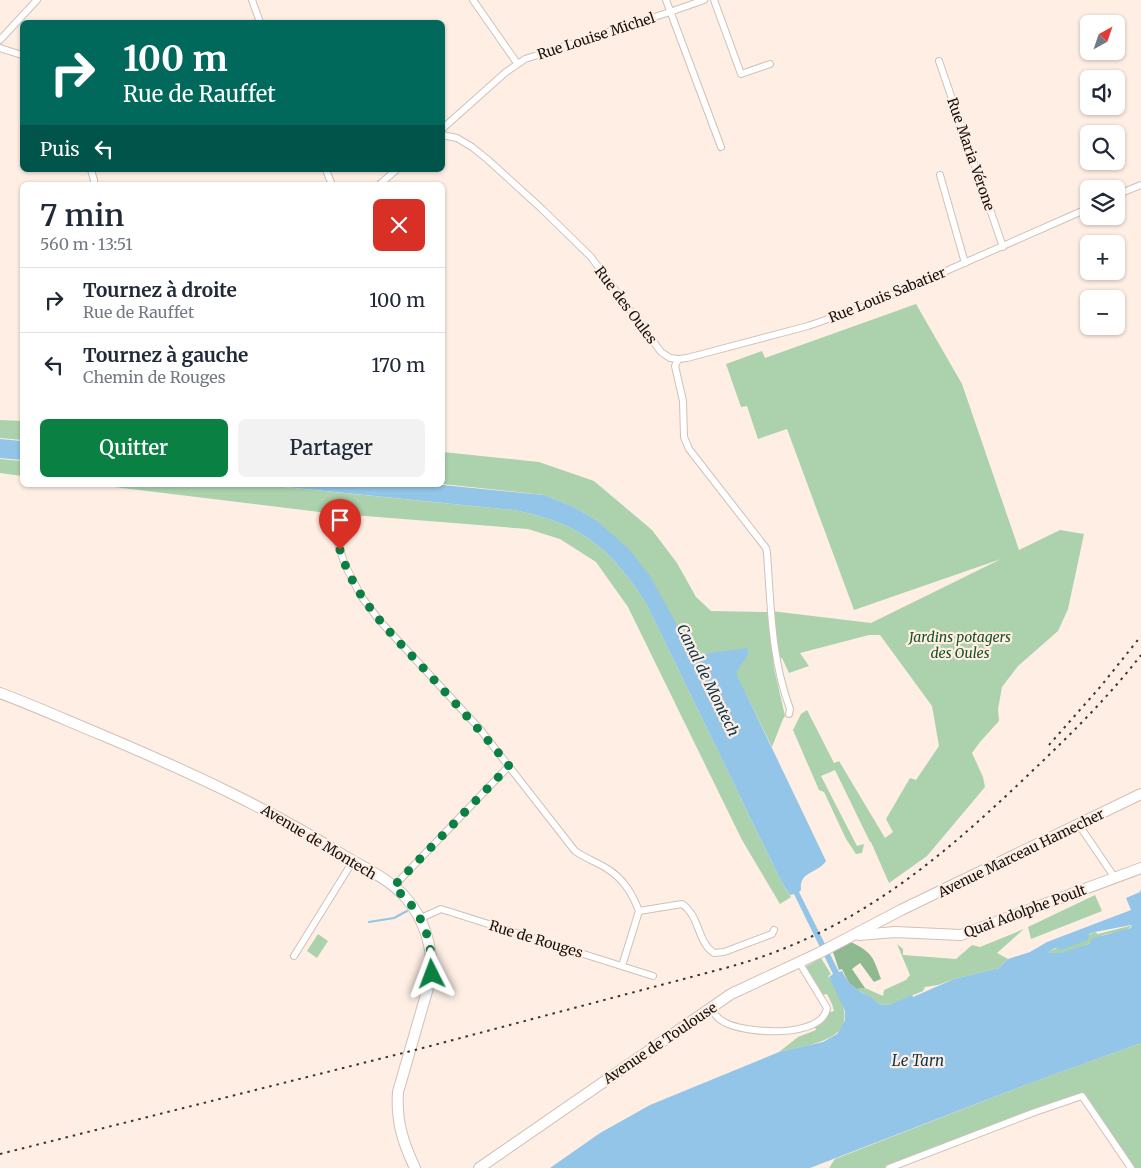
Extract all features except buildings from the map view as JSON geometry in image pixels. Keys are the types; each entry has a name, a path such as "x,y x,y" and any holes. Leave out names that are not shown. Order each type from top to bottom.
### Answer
{"main road":[{"name":"Avenue de Montech","path":"0,694 186,771 253,803 353,861 404,895 421,918 432,954 432,974 398,1092 398,1124 401,1137 415,1166"},
{"name":"Avenue Marceau Hamecher","path":"846,938 1141,794"},
{"name":"Quai Adolphe Poult","path":"846,938 870,933 961,935 1141,868"},
{"path":"901,910 893,918 893,928 901,933"},
{"name":"Avenue de Toulouse","path":"480,1167 731,994 819,954 846,938"}],"street":[{"path":"0,40 37,0"},
{"path":"252,0 259,20"},
{"path":"473,0 517,63"},
{"path":"666,0 721,147"},
{"name":"Rue Louise Michel","path":"445,126 517,63 525,59 704,0"},
{"path":"714,0 742,74 770,64"},
{"path":"0,48 20,54"},
{"name":"Rue Maria Vérone","path":"940,61 1003,247"},
{"name":"Rue des Oules","path":"445,136 457,138 472,147 542,210 590,257 661,352 670,358 678,359"},
{"path":"382,182 394,172"},
{"path":"940,175 965,263"},
{"path":"1125,191 1141,185"},
{"name":"Rue Louis Sabatier","path":"678,359 810,325 871,304 1080,212"},
{"path":"678,359 675,366 683,401 684,438 689,449 766,548 773,644 778,671 790,709 789,714"},
{"path":"328,513 345,565 360,596 379,620 479,728 574,851 619,877 629,890 640,911 622,966"},
{"path":"393,887 509,766"},
{"path":"1079,825 1115,878"},
{"path":"294,956 353,861"},
{"path":"640,911 682,904 692,914 706,948 714,953 724,952 772,934 774,930"},
{"name":"Rue de Rouges","path":"421,918 441,909 653,976"},
{"path":"711,1008 716,1016 730,1024 766,1031 796,1030 817,1022 826,1014 827,1008 799,962"},
{"path":"889,1168 1082,1096 1131,1168"}],"green space":[{"name":"Jardins potagers des Oules","path":"916,304 962,384 1019,550 1060,530 1084,534 1068,609 1058,631 1018,666 1002,687 998,709 999,721 972,753 983,777 985,787 927,856 889,883 835,770 821,776 857,846 864,844 862,853 856,854 846,839 824,792 819,790 793,730 801,714 807,710 834,763 839,761 885,838 893,832 886,819 910,778 916,780 939,746 932,706 880,635 869,635 800,653 809,666 789,673 782,658 776,659 771,611 871,623 1001,559 854,610 787,429 758,439 747,406 741,407 726,364 762,351 765,358"},
{"path":"0,420 20,421 20,440 0,438"},
{"path":"445,452 539,462 594,481 652,530 677,563 696,597 711,611 769,612 774,668 785,716 772,747 735,672 749,653 747,649 701,654 694,651 596,520 574,507 544,495 445,484"},
{"path":"0,459 20,461 20,476 0,473"},
{"path":"114,487 284,487 513,510 560,523 587,537 611,557 629,578 647,605 781,881 791,897 780,904 742,840 628,607 596,562 560,539 528,529 328,513"},
{"path":"1095,895 1102,911 1031,939 1028,927"},
{"path":"1133,925 1123,931 1103,935 1075,949 1059,953 1049,953 1095,932 1098,934"},
{"path":"1024,929 997,953 1008,959 999,968 925,987 923,991 889,1005 878,1004 858,990 859,988 865,988 883,996 884,990 906,980 910,975 897,944 903,949 903,955 956,959 972,945 980,947"},
{"path":"318,934 328,941 317,958 307,951"},
{"path":"851,942 864,949 871,956 881,979 874,982 860,963 852,969 865,988 859,988 858,990 849,983 842,969 839,970 833,952"},
{"path":"821,958 831,974 828,976 839,996 844,1012 843,1024 837,1032 827,1039 779,1052 798,1037 816,1030 815,1027 824,1021 830,1012 834,1011 827,994 822,995 805,967"},
{"path":"1141,1043 1141,1168 1131,1168 1082,1096 889,1168 829,1168 835,1159 1025,1085"}],"water":[{"path":"0,439 20,441 20,460 0,458"},
{"name":"Le Tarn","path":"445,485 544,495 574,507 596,520 628,548 650,576 693,651 701,654 747,648 749,653 736,673 826,861 803,879 799,892 839,972 842,971 853,986 878,1004 889,1005 912,995 913,997 954,979 999,968 1008,959 1030,952 1047,942 1131,910 1126,898 1140,892 1141,889 1141,1043 1025,1085 810,1168 550,1168 600,1133 650,1105 779,1052 823,1042 837,1034 845,1020 845,1011 829,977 833,974 794,894 790,895 781,881 647,605 611,557 587,537 560,523 529,513 286,487 445,487","holes":["1132,925 1131,928 1093,938 1089,944 1060,953 1049,953 1055,948 1061,950 1088,940 1089,934 1095,932"]}],"waterway":[{"path":"369,922 394,918 407,911"}],"railway":[{"path":"1049,745 1101,686 1141,636"},
{"path":"0,1154 419,1049 729,967 773,953 815,935 853,915 890,892 959,838 1071,733 1100,703 1141,655"}],"route":[{"path":"340,550 360,596 379,620 479,728 509,766 393,887 404,895 421,918 432,954 432,974"}],"water label":[{"name":"Canal de Montech","path":"708,680"}]}
